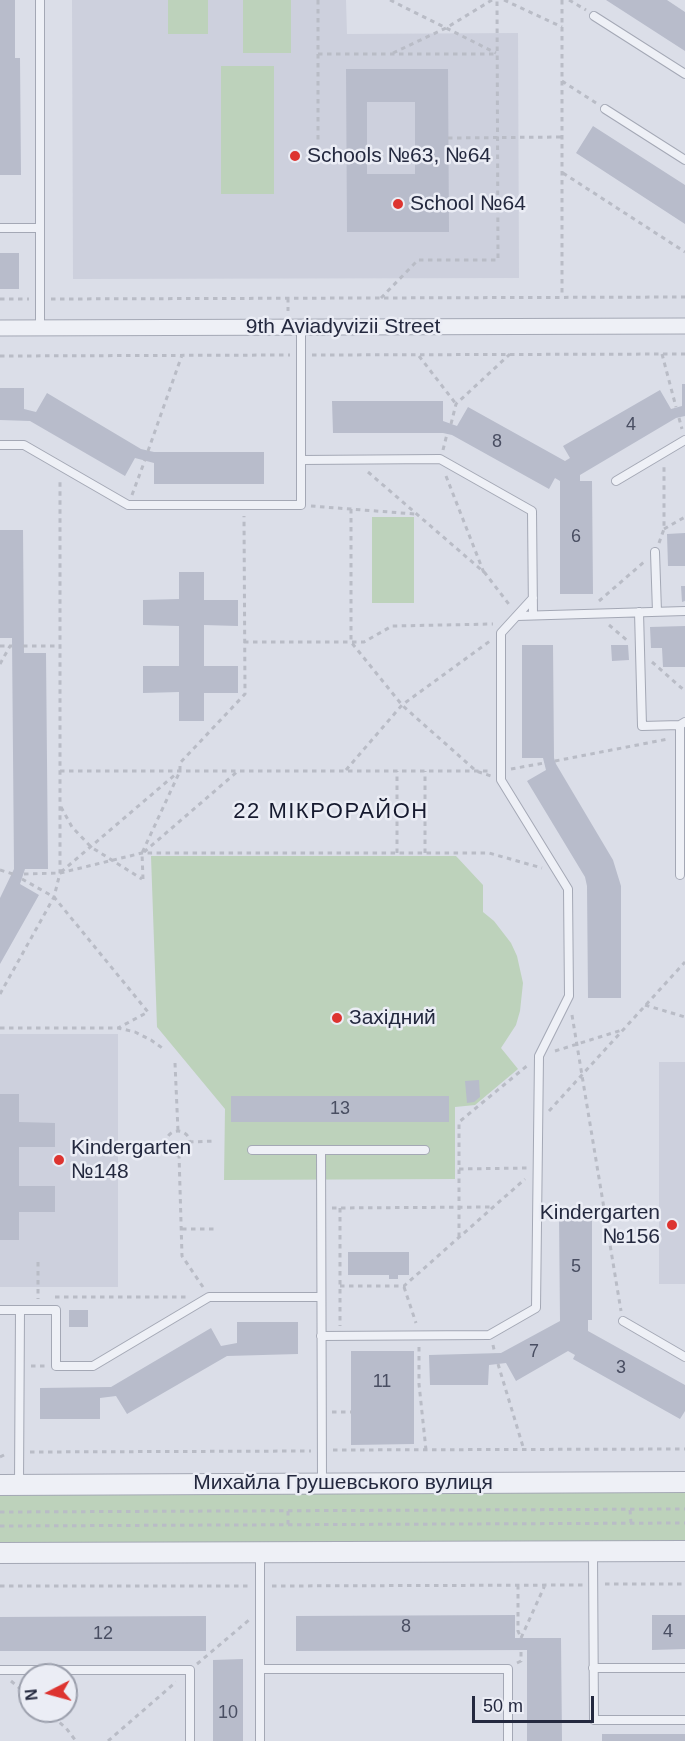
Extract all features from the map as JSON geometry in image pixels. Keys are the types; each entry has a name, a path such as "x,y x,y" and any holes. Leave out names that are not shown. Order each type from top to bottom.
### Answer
{"street":[{"name":"9th Aviadyvizii Street","path":"0,328 685,326"},
{"name":"Михайла Грушевського вулиця","path":"10,1485 685,1482"},
{"path":"0,1553 685,1551"}],"lane":[{"path":"40,0 40,327"},
{"path":"594,16 685,74"},
{"path":"605,109 685,160"},
{"path":"0,228 40,228"},
{"path":"0,445 24,445 128,505 301,505 301,327"},
{"path":"616,481 685,440"},
{"path":"301,460 440,459 532,511 533,615"},
{"path":"655,552 657,612"},
{"path":"321,1336 489,1335 536,1308 538,1056 569,996 568,889 501,780 501,633 533,598"},
{"path":"517,616 685,611"},
{"path":"639,612 642,726 682,723 680,737 680,875"},
{"path":"252,1150 425,1150"},
{"path":"321,1150 322,1483"},
{"path":"0,1310 56,1310 56,1366 93,1366 210,1297 321,1297"},
{"path":"10,1485 20,1452 20,1310"},
{"path":"622,1321 685,1357"},
{"path":"593,1551 594,1720 685,1720"},
{"path":"260,1552 260,1741"},
{"path":"593,1668 685,1668"},
{"path":"260,1669 508,1669 508,1741"},
{"path":"0,1670 190,1670 190,1741"}],"path":[{"path":"318,0 318,140"},
{"path":"390,0 497,54"},
{"path":"392,54 446,28 492,0"},
{"path":"381,298 418,260 498,260 497,0"},
{"path":"504,0 562,27"},
{"path":"562,0 562,297"},
{"path":"570,0 594,16"},
{"path":"318,54 497,54"},
{"path":"562,81 605,109"},
{"path":"448,138 562,137"},
{"path":"562,172 685,252"},
{"path":"0,299 685,297"},
{"path":"451,424 456,404 510,354"},
{"path":"662,354 676,407"},
{"path":"0,356 685,354"},
{"path":"148,451 182,355"},
{"path":"418,355 456,404"},
{"path":"664,453 664,529 685,517"},
{"path":"440,459 484,573"},
{"path":"128,505 145,460"},
{"path":"354,460 484,573 517,616"},
{"path":"0,994 54,897 60,873 60,466"},
{"path":"60,806 72,827 91,847 143,879 142,853 180,771 180,763 244,694 244,505"},
{"path":"301,505 417,514"},
{"path":"351,509 351,642 402,705 476,771"},
{"path":"584,614 655,552"},
{"path":"244,642 364,642 392,626 510,624"},
{"path":"346,771 402,705 501,633"},
{"path":"0,646 11,646 0,663"},
{"path":"24,646 60,646"},
{"path":"555,761 680,737"},
{"path":"60,771 502,771 544,763"},
{"path":"60,873 180,771"},
{"path":"142,853 238,771"},
{"path":"397,771 397,853"},
{"path":"425,771 425,853"},
{"path":"24,874 60,873 142,853 489,853 558,872"},
{"path":"0,870 13,874"},
{"path":"22,879 54,897 148,1012 118,1028"},
{"path":"538,1124 685,962"},
{"path":"569,996 622,1321"},
{"path":"645,1005 685,1017"},
{"path":"0,1028 118,1028 135,1032 165,1050"},
{"path":"459,1237 459,1122 538,1056 622,1030"},
{"path":"176,1063 178,1131"},
{"path":"178,1131 187,1135 189,1142 185,1152 179,1154 172,1153 166,1143 168,1136 178,1131"},
{"path":"189,1142 216,1141"},
{"path":"179,1154 182,1256 210,1297"},
{"path":"459,1169 538,1168"},
{"path":"340,1286 404,1286 538,1168"},
{"path":"321,1208 494,1207"},
{"path":"340,1208 340,1336"},
{"path":"181,1230 216,1229"},
{"path":"38,1262 38,1310"},
{"path":"404,1286 420,1335 419,1384 426,1450"},
{"path":"50,1297 210,1297"},
{"path":"498,1364 524,1449"},
{"path":"20,1366 56,1366"},
{"path":"322,1413 351,1412"},
{"path":"0,1457 10,1452 685,1449"},
{"path":"0,1512 685,1509"},
{"path":"630,1510 631,1523"},
{"path":"288,1511 288,1525"},
{"path":"0,1526 685,1523"},
{"path":"0,1586 685,1584"},
{"path":"518,1585 518,1631 521,1638 545,1585"},
{"path":"108,1741 260,1611"},
{"path":"521,1650 521,1660"},
{"path":"8,1678 18,1687"},
{"path":"60,1723 76,1741"}],"shaded area":[{"name":"Schools №63, №64","path":"72,0 346,0 347,34 518,33 519,278 73,279"},
{"name":"Kindergarten №148","path":"0,1034 118,1034 118,1287 0,1287"},
{"name":"Kindergarten №156","path":"659,1062 685,1062 685,1284 659,1284"}],"green space":[{"path":"168,0 208,0 208,34 168,34"},
{"path":"243,0 291,0 291,53 243,53"},
{"path":"221,66 274,66 274,194 221,194"},
{"path":"372,517 414,517 414,603 372,603"},
{"name":"Західний","path":"151,856 456,856 483,885 483,912 494,921 511,943 517,956 523,983 516,1025 501,1048 518,1069 475,1105 455,1107 455,1179 224,1180 225,1109 157,1027"},
{"path":"685,1490 685,1543 0,1546 0,1492"}],"building":[{"path":"0,0 15,0 15,58 20,58 21,175 0,175"},
{"path":"606,0 667,0 685,12 685,51"},
{"path":"346,69 448,69 449,232 347,232","holes":["367,102 415,102 415,174 367,174"]},
{"path":"593,126 685,185 685,224 576,153"},
{"path":"0,253 19,253 19,289 0,289"},
{"path":"682,384 685,384 685,416 676,418 580,475 580,481 592,481 593,594 560,594 560,481 555,478 549,489 452,435 443,433 333,433 332,401 443,401 443,421 457,426 468,407 565,461 570,458 563,446 660,390 671,409 682,406"},
{"path":"0,388 24,388 24,409 36,412 47,393 141,449 154,452 264,452 264,484 154,484 154,463 135,458 125,476 30,421 0,420"},
{"path":"0,530 23,530 24,653 46,653 48,869 25,869 20,884 39,895 0,964 0,898 14,869 12,638 0,638"},
{"path":"685,533 685,566 668,566 667,534"},
{"path":"179,572 204,572 204,600 238,600 238,626 204,625 204,666 238,666 238,693 204,693 204,721 179,721 179,692 143,693 143,666 179,666 179,626 143,625 143,600 179,599"},
{"path":"681,586 685,586 685,601 682,602"},
{"path":"685,626 685,667 663,667 662,648 651,648 650,627"},
{"path":"522,645 553,645 554,758 613,860 621,886 621,998 588,998 585,877 527,781 546,770 543,758 522,758"},
{"path":"611,645 628,645 629,660 612,661"},
{"path":"479,1080 480,1097 474,1102 467,1103 465,1081"},
{"path":"0,1094 19,1094 19,1122 55,1123 55,1147 19,1147 19,1186 55,1186 55,1212 19,1212 19,1240 0,1240"},
{"path":"231,1096 449,1096 449,1122 231,1122"},
{"path":"559,1214 592,1214 592,1320 588,1320 588,1331 685,1385 685,1411 680,1419 573,1359 575,1355 568,1351 516,1381 506,1363 489,1365 488,1385 430,1385 429,1355 501,1353 560,1321"},
{"path":"348,1252 409,1252 409,1275 398,1275 398,1279 389,1279 389,1275 348,1275"},
{"path":"69,1310 88,1310 88,1327 69,1327"},
{"path":"237,1322 298,1322 298,1354 227,1356 127,1414 116,1396 100,1398 100,1419 40,1419 40,1388 111,1387 211,1328 221,1346 237,1343"},
{"path":"351,1351 414,1351 414,1444 351,1445"},
{"path":"515,1615 515,1638 561,1638 562,1741 527,1741 527,1650 296,1651 296,1616"},
{"path":"652,1615 685,1615 685,1649 652,1650"},
{"path":"206,1616 206,1651 0,1651 0,1617"},
{"path":"243,1659 243,1741 213,1741 213,1660"},
{"path":"602,1734 685,1734 685,1741 602,1741"}],"place":[{"name":"Schools №63, №64","path":"295,156"},
{"name":"School №64","path":"398,204"},
{"name":"Західний","path":"337,1018"},
{"name":"Kindergarten №148","path":"59,1160"},
{"name":"Kindergarten №156","path":"672,1225"}],"district":[{"name":"22 МІКРОРАЙОН","path":"331,812"}]}
